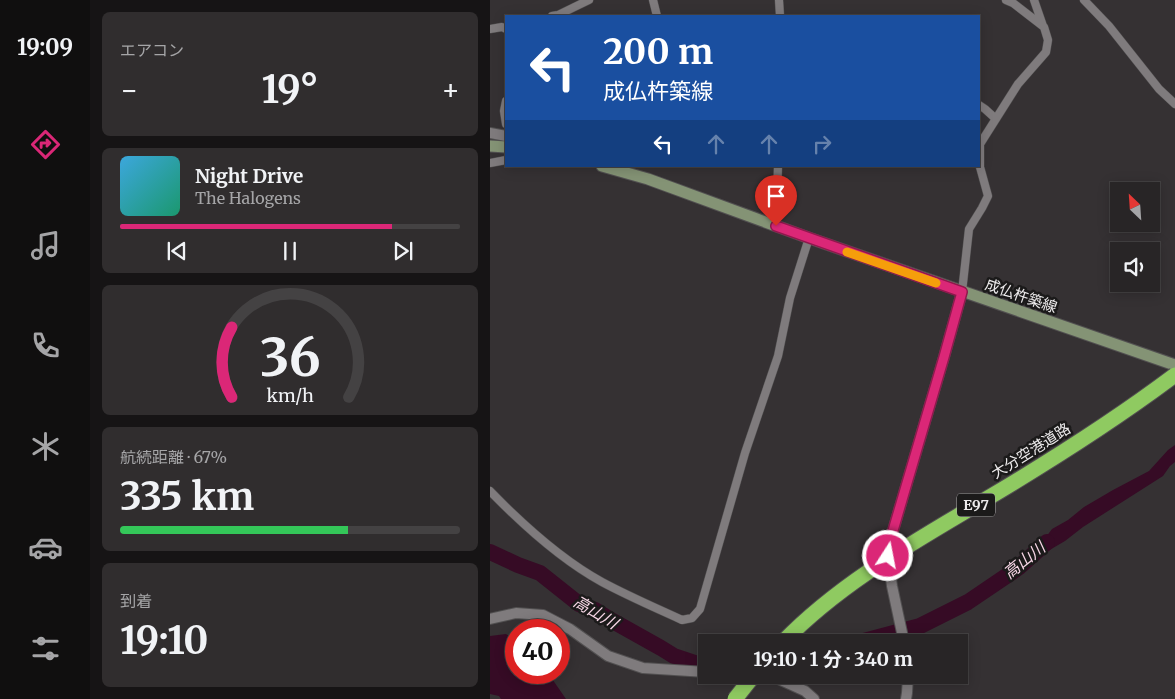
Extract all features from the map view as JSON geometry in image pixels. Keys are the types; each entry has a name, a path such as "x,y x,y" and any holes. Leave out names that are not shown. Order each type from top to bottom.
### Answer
{"highway":[{"name":"大分空港道路","path":"791,634 828,601 867,572 1095,432 1175,375"},
{"path":"735,699 747,684"}],"main road":[{"path":"490,146 505,148"},
{"name":"成仏杵築線","path":"606,167 648,179 962,292 1175,365"}],"street":[{"path":"558,15 589,0"},
{"path":"653,0 657,15"},
{"path":"779,0 780,15"},
{"path":"1006,0 1013,3 1044,27"},
{"path":"902,634 888,556 892,534 962,292 969,229 988,196 980,166 980,144 1018,84 1046,52 1048,40 1034,0"},
{"path":"1084,0 1109,26 1158,89 1175,104"},
{"path":"490,29 502,27 505,28"},
{"path":"980,106 996,119"},
{"path":"490,132 505,136"},
{"path":"490,163 505,160"},
{"path":"776,226 778,167"},
{"path":"490,491 513,515 572,563 602,582 682,620 692,618 700,609 745,453 778,356 790,298 809,238"},
{"path":"490,619 516,613 543,615 570,629 608,656 643,668 698,671"},
{"path":"789,684 804,691 814,699"},
{"path":"906,699 907,684"}],"shaded area":[{"path":"1175,445 1175,462 1163,476 1083,527 1065,541 1023,564 1052,529 1068,520 1084,507 1149,471"},
{"path":"505,634 505,684 556,684 566,699 501,699 499,696 490,694 490,636"}],"waterway":[{"name":"高山川","path":"890,634 920,626 968,602 1018,568 1047,542"},
{"name":"高山川","path":"490,552 540,573 579,604 595,610 674,656 698,663"}],"slow traffic":[{"path":"847,252 936,283"}],"route":[{"path":"776,226 962,292 892,534 888,556"}]}
